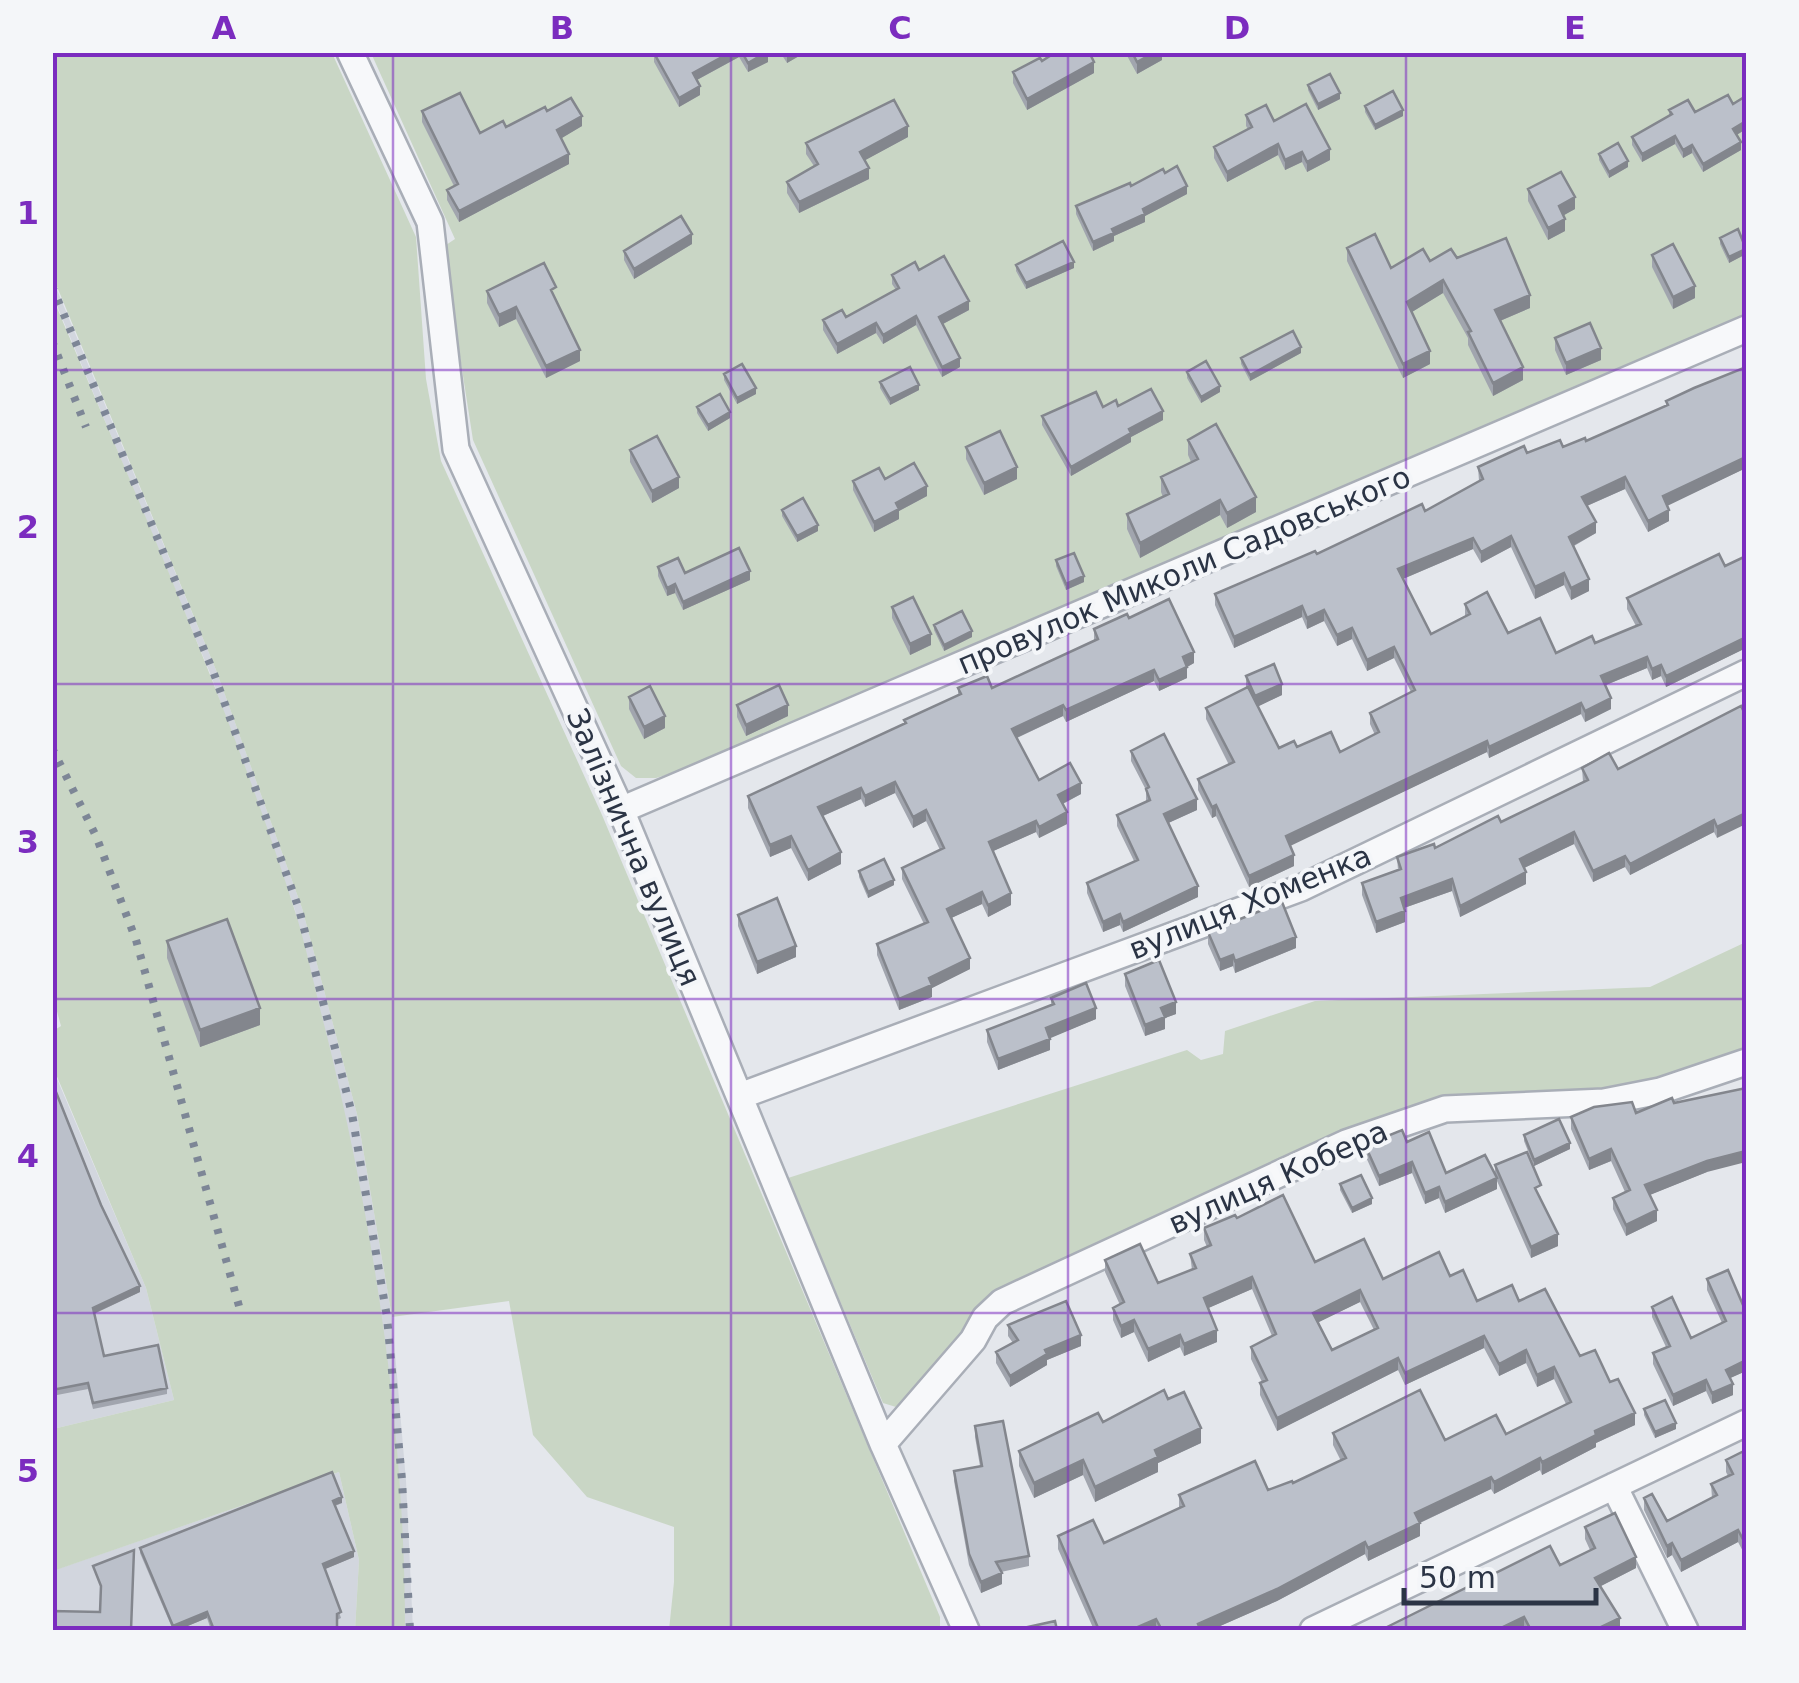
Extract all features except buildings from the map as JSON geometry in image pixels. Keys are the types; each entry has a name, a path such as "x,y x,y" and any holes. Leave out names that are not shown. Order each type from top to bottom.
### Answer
{"street":[{"name":"Залізнична вулиця","path":"350,52 430,222 456,449 621,810 883,1444 966,1630"},
{"name":"провулок Миколи Садовського","path":"621,810 1746,329"},
{"name":"вулиця Хоменка","path":"740,1096 1300,888 1746,673"},
{"name":"вулиця Кобера","path":"883,1444 1002,1302 1346,1143 1445,1109 1604,1102 1660,1091 1746,1062"},
{"path":"1313,1630 1746,1423"},
{"path":"1614,1486 1685,1630"}],"shaded area":[{"path":"52,278 216,670 302,908 357,1114 392,1317 413,1630 405,1630 399,1480 295,910 210,673 53,296"},
{"path":"52,1067 146,1288 174,1400 53,1429"},
{"path":"339,1472 359,1560 355,1630 53,1630 52,1571"}],"green space":[{"path":"53,52 332,53 416,237 426,379 441,461 602,815 940,1617 940,1630 669,1630 674,1527 587,1497 533,1435 509,1301 392,1317 357,1114 302,908 216,670 53,277"},
{"path":"371,53 1746,53 1746,321 737,754 656,778 636,778 621,766 473,440 443,247 455,239"},
{"path":"52,296 210,676 268,830 303,938 343,1105 372,1254 393,1404 405,1630 355,1630 359,1560 339,1472 53,1571 53,1429 174,1400 146,1288 53,1067 53,1031 61,1026 52,993"},
{"path":"1746,942 1746,1053 1604,1095 1444,1099 996,1296 912,1402 896,1407 883,1403 788,1178 1187,1050 1201,1060 1223,1054 1225,1031 1315,1001 1650,987"}],"railway":[{"path":"52,286 213,671 299,909 352,1114 387,1317 402,1480 410,1630"},
{"path":"52,341 86,427"},
{"path":"52,748 96,836 136,940 239,1306"}]}
